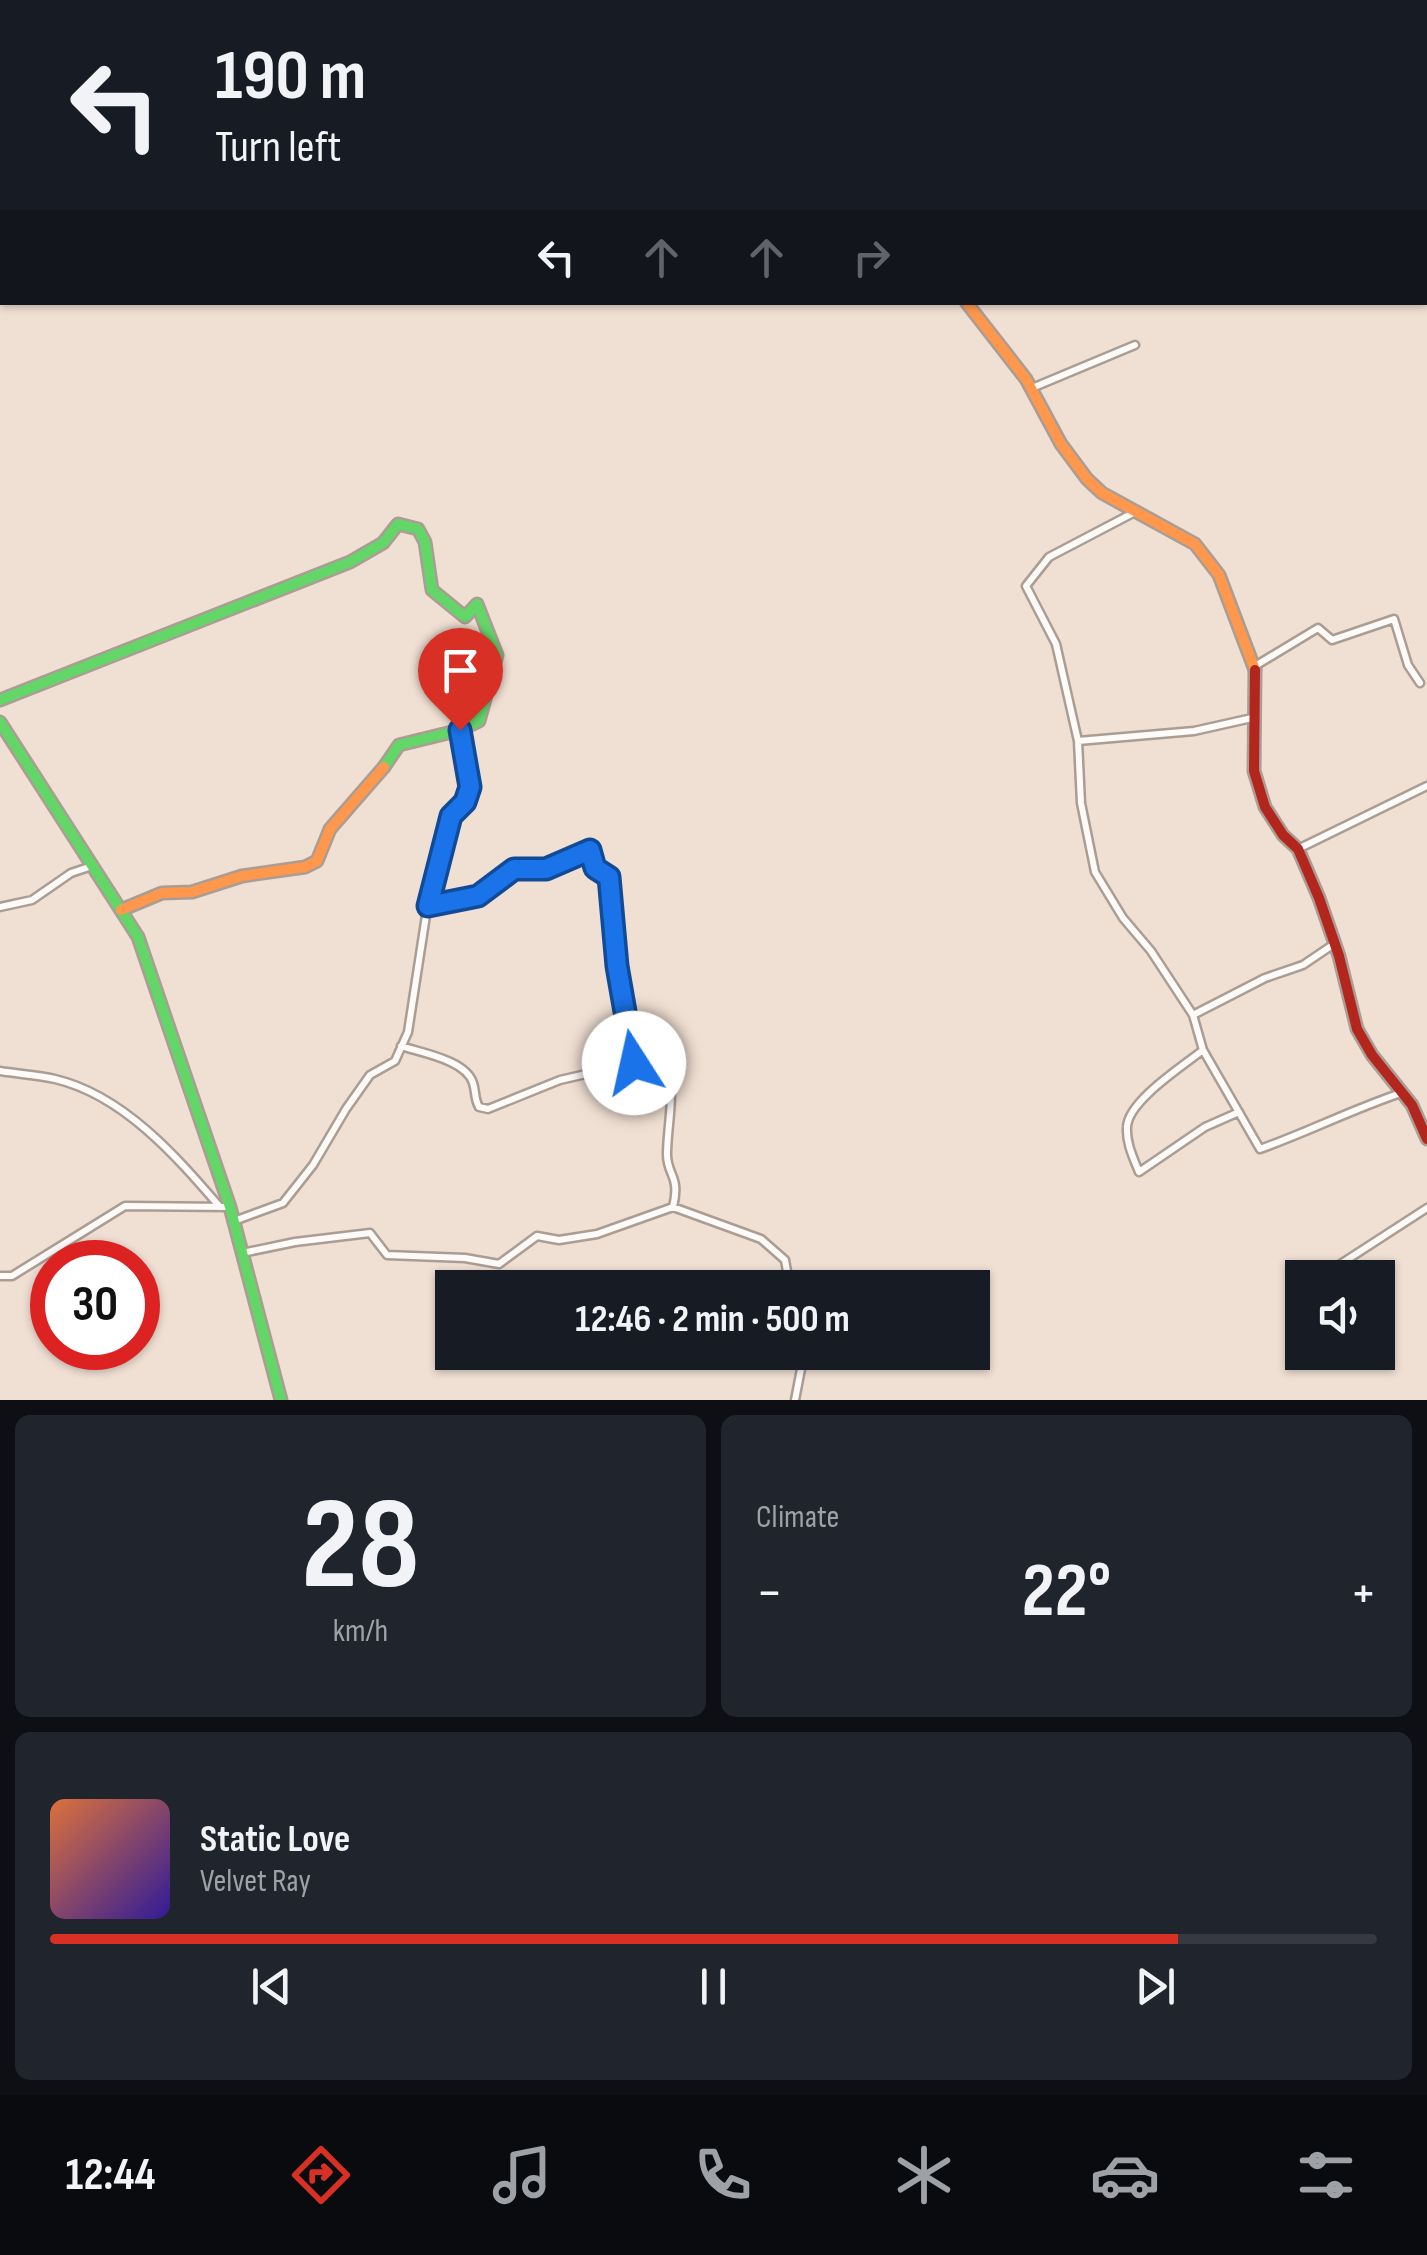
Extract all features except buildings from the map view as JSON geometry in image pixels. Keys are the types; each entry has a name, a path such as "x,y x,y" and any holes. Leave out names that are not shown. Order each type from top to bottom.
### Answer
{"street":[{"path":"968,305 1032,388 1086,479 1102,494 1196,544 1231,600 1254,666 1254,771 1266,808 1283,835 1298,849 1335,943 1357,1029 1412,1106 1427,1139"},
{"path":"1032,388 1135,345"},
{"path":"1136,512 1049,557 1026,586 1056,644 1078,741 1081,803 1095,872 1122,918 1151,952 1192,1014 1203,1050 1260,1149 1401,1092"},
{"path":"0,700 350,562 382,543 398,524 418,529 432,590 465,617 477,604 497,654 479,721 460,730 400,745 330,829 317,861 305,867 242,876 192,892 162,894 121,910"},
{"path":"1254,666 1318,628 1332,640 1394,619 1408,665 1420,683"},
{"path":"1078,741 1194,732 1252,718"},
{"path":"0,722 138,937 225,1207"},
{"path":"234,1221 284,1203 370,1075 394,1062 408,1032 428,906 451,816 465,802 470,787 460,730"},
{"path":"1298,849 1427,786"},
{"path":"428,906 478,896 514,869 546,869 590,850 595,868 609,877 617,966 634,1063"},
{"path":"0,907 32,900 71,873 94,866"},
{"path":"1192,1014 1265,978 1302,966 1335,943"},
{"path":"401,1046 465,1069 473,1082 479,1107 488,1108 560,1080 664,1056 672,1076 666,1158 678,1186 673,1207"},
{"path":"1203,1050 1135,1106 1126,1122 1128,1144 1139,1172 1205,1127 1239,1112"},
{"path":"0,1071 58,1080 114,1104 179,1159 225,1207 234,1221 281,1400"},
{"path":"0,1276 12,1276 125,1206 225,1207"},
{"path":"242,1253 370,1232 387,1255 465,1258 499,1264 538,1236 560,1240 597,1234 673,1207 762,1239 786,1260 787,1270"},
{"path":"1347,1260 1427,1208"},
{"path":"795,1400 801,1370"}],"traffic: fast":[{"path":"0,700 350,562 383,543 398,524 418,529 425,542 432,590 465,617 477,604 497,655 479,721 460,730 399,745 384,767"},
{"path":"0,722 138,937 230,1207 281,1400"}],"traffic: slow":[{"path":"968,305 1026,379 1061,444 1087,479 1102,493 1195,544 1219,575 1255,670"},
{"path":"121,910 162,893 192,892 242,876 305,867 317,861 330,829 384,767"}],"traffic: jam":[{"path":"1255,670 1254,771 1265,807 1283,835 1298,849 1319,898 1339,956 1357,1029 1372,1055 1412,1105 1427,1139"}],"route":[{"path":"460,730 470,787 465,802 451,816 428,906 478,896 514,869 546,869 590,850 595,868 609,877 617,966 634,1063"}]}
